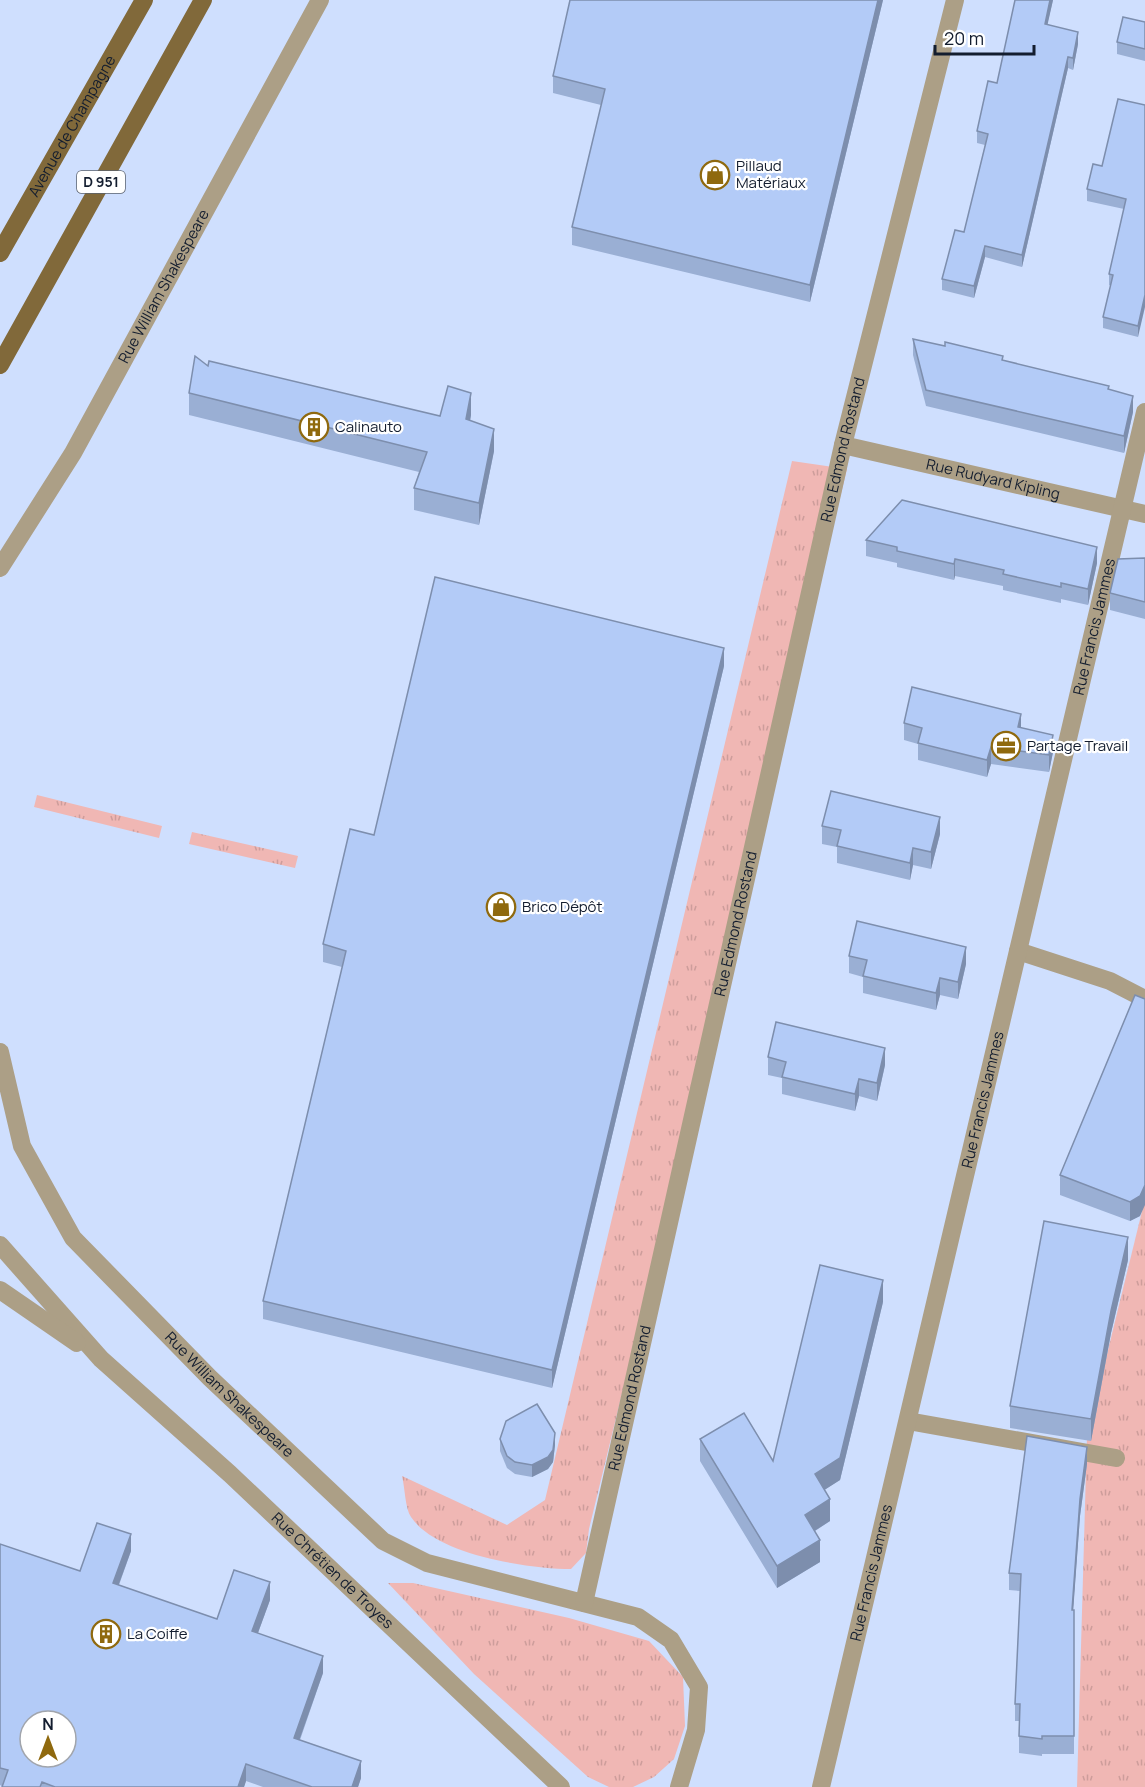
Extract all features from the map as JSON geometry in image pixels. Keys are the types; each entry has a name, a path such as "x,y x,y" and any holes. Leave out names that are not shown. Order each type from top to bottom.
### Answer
{"main road":[{"name":"Avenue de Champagne","path":"0,253 144,0"},
{"name":"D 951","path":"0,365 204,0"}],"street":[{"name":"Rue William Shakespeare","path":"0,568 78,444 320,0"},
{"name":"Rue Edmond Rostand","path":"584,1604 843,445 955,0"},
{"name":"Rue Francis Jammes","path":"821,1787 1145,412"},
{"name":"Rue Rudyard Kipling","path":"843,445 1145,514"},
{"path":"1018,951 1110,981 1145,999"},
{"name":"Rue William Shakespeare","path":"0,1052 22,1146 73,1238 210,1378 383,1541 427,1563 584,1604"},
{"name":"Rue Chrétien de Troyes","path":"0,1245 101,1359 230,1474 561,1787"},
{"name":"Rue Chrétien de Troyes","path":"0,1290 101,1359"},
{"path":"908,1421 1116,1458"},
{"path":"584,1604 638,1617 671,1640 699,1687 696,1730 680,1787"}],"green space":[{"path":"792,461 847,469 589,1529 586,1553 571,1569 509,1563 485,1557 441,1541 423,1530 409,1513 402,1476 507,1525 545,1500"},
{"path":"37,795 162,826 159,838 34,807"},
{"path":"192,832 298,856 295,868 189,844"},
{"path":"1145,1199 1145,1787 1077,1787 1087,1436"},
{"path":"388,1583 413,1583 569,1618 649,1641 683,1677 685,1726 674,1759 654,1777 633,1787 609,1787 588,1777 474,1674"}],"building":[{"name":"Pillaud Matériaux","path":"570,0 878,0 810,285 572,227 605,89 553,76"},
{"path":"1015,0 1050,0 1045,24 1078,32 1073,58 1068,57 1022,255 985,246 974,286 942,279 955,230 964,232 988,134 977,131 988,81 997,83"},
{"path":"1123,17 1145,22 1145,49 1117,42"},
{"path":"1118,99 1145,105 1145,295 1138,326 1103,317 1113,275 1109,274 1126,199 1087,189 1093,164 1102,166"},
{"path":"913,339 945,346 945,342 1003,356 1002,360 1109,386 1108,389 1133,396 1124,436 926,390"},
{"path":"195,356 208,366 209,361 440,416 448,386 471,393 466,419 494,429 479,503 414,488 427,452 189,393"},
{"path":"902,500 1097,547 1088,589 1061,583 1061,587 1003,574 1004,570 955,559 954,564 897,551 897,547 866,540"},
{"path":"1145,558 1145,602 1110,593 1118,559"},
{"name":"Brico Dépôt","path":"435,577 724,648 552,1370 263,1301 346,951 323,944 350,829 374,835"},
{"path":"912,687 1021,714 1018,727 1053,735 1049,755 991,747 987,760 918,743 922,728 904,723"},
{"path":"831,791 940,817 931,852 913,848 910,863 837,846 841,830 822,826"},
{"path":"857,921 966,947 958,982 940,978 936,993 863,976 867,960 849,956"},
{"path":"1135,995 1145,999 1145,1185 1140,1196 1130,1202 1060,1175"},
{"path":"776,1022 885,1048 877,1083 859,1079 855,1094 782,1077 786,1062 768,1057"},
{"path":"1044,1221 1128,1237 1111,1311 1091,1419 1010,1406"},
{"path":"820,1265 883,1280 840,1458 815,1474 830,1499 805,1515 820,1540 777,1566 700,1439 744,1413 773,1461"},
{"path":"537,1404 555,1433 553,1450 548,1457 532,1465 515,1462 507,1456 500,1439 506,1421"},
{"path":"1027,1436 1087,1447 1080,1499 1072,1610 1074,1610 1074,1736 1042,1736 1042,1739 1019,1736 1020,1704 1015,1704 1021,1574 1009,1573"},
{"name":"La Coiffe","path":"97,1523 131,1534 113,1583 217,1619 234,1570 270,1582 252,1631 323,1656 294,1738 361,1761 352,1787 312,1787 246,1764 238,1787 55,1787 42,1782 40,1787 2,1787 8,1770 0,1768 0,1544 80,1571"}],"place":[{"name":"Pillaud Matériaux","path":"715,175"},
{"name":"Calinauto","path":"314,427"},
{"name":"Partage Travail","path":"1006,746"},
{"name":"Brico Dépôt","path":"501,907"},
{"name":"La Coiffe","path":"106,1634"}]}
